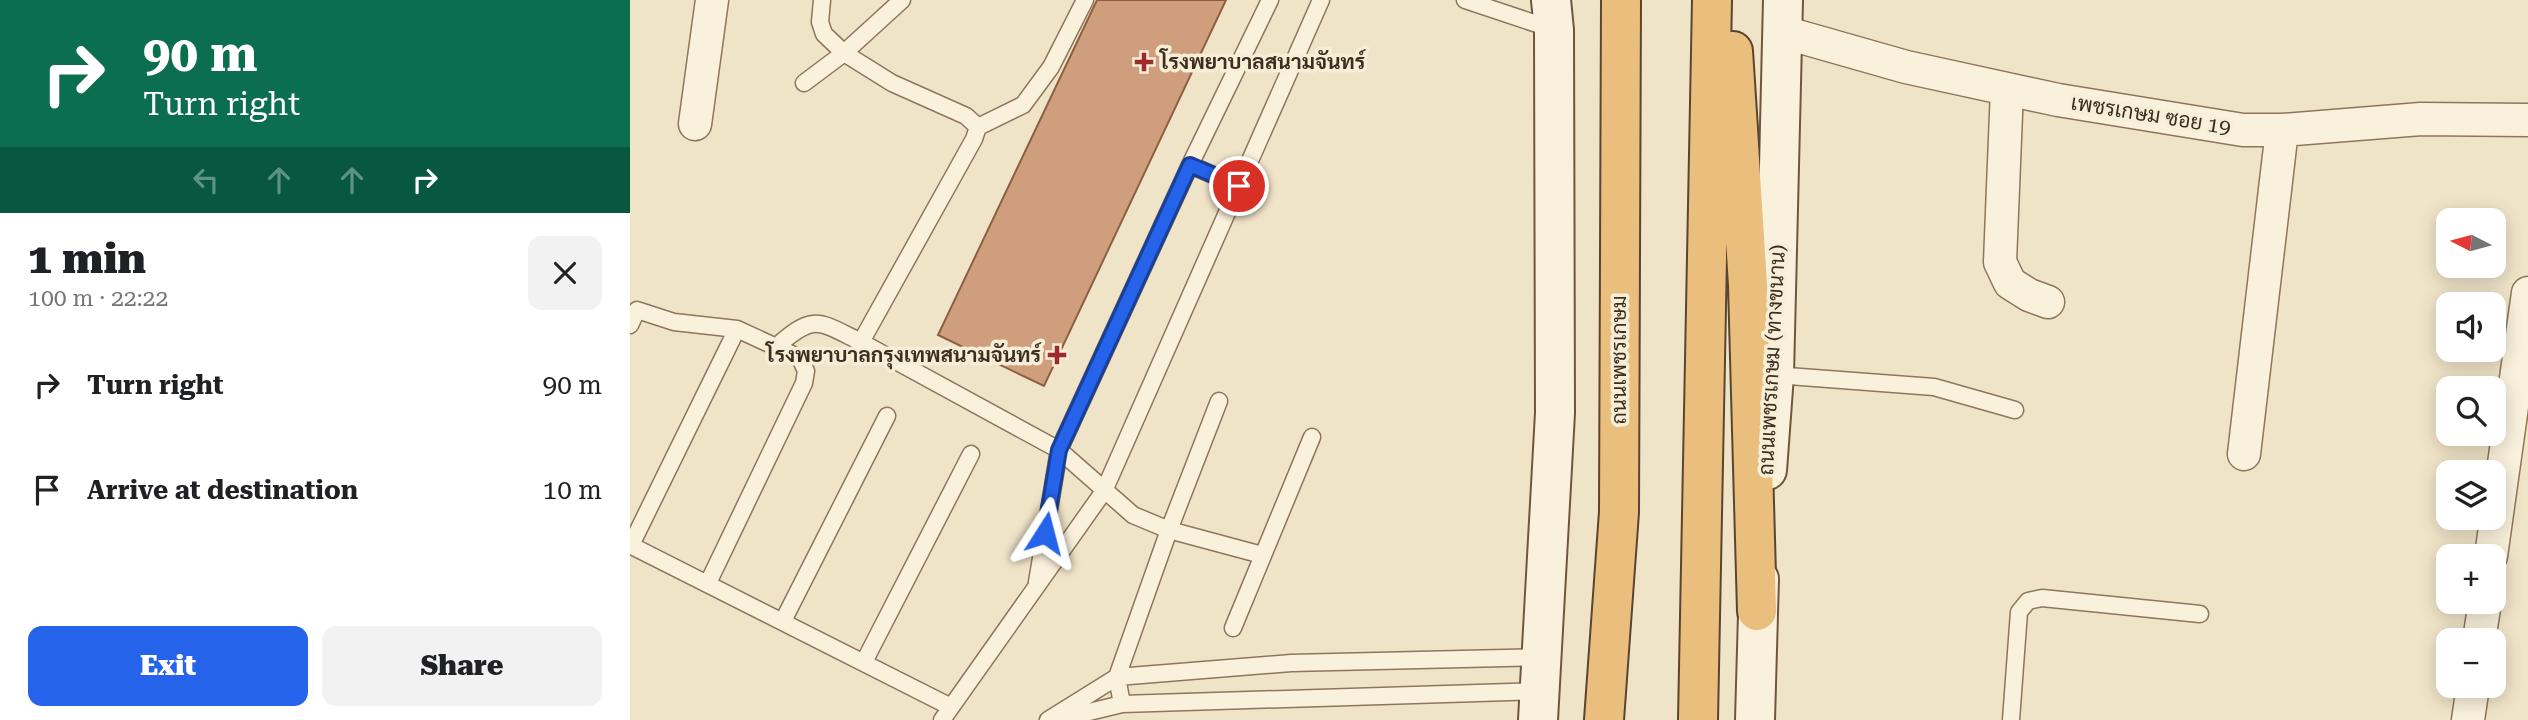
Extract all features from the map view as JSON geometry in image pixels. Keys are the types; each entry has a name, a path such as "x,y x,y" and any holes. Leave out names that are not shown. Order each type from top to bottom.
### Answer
{"highway":[{"name":"ถนนเพชรเกษม","path":"1604,720 1619,512 1621,0"},
{"path":"1698,720 1712,0"},
{"path":"1730,0 1748,285 1757,611"}],"main road":[{"path":"1540,689 1555,413 1552,15"},
{"name":"ถนนเพชรเกษม (ทางขนาน)","path":"1755,720 1757,611 1774,375 1783,16"}],"street":[{"path":"695,124 712,0"},
{"name":"เพชรเกษม ซอย 19","path":"1783,16 1906,67 2007,89 2214,127 2282,130 2421,119 2528,120"},
{"path":"2007,89 2000,262 2010,283 2029,295 2048,302"},
{"path":"2244,454 2282,130"},
{"path":"2493,544 2528,293"},
{"path":"2468,720 2471,698"}],"lane":[{"path":"822,0 820,22 824,34 844,52 892,83 966,116 978,127"},
{"path":"804,83 844,52 902,0"},
{"path":"861,342 974,139 978,127 1023,104 1051,67 1085,0"},
{"path":"1036,588 1059,450 1190,165 1270,0"},
{"path":"737,329 630,545 863,662 946,714 1104,491 1321,0"},
{"path":"1465,0 1552,15"},
{"path":"1190,165 1239,186"},
{"path":"632,314 737,329 800,358 806,371 804,383 708,583"},
{"path":"776,347 795,330 809,323 821,322 1059,450 1133,516 1169,530 1262,555"},
{"path":"1774,375 1934,387 2015,410"},
{"path":"1122,704 1117,677 1169,530 1219,401"},
{"path":"783,621 887,416"},
{"path":"1233,628 1312,437"},
{"path":"863,662 971,454"},
{"path":"2011,720 2019,612 2028,601 2042,598 2200,614"},
{"path":"1048,720 1117,677 1291,663 1540,689"},
{"path":"1055,720 1122,704 1540,689"}],"building":[{"path":"1097,0 1226,0 1044,386 938,335"}],"place":[{"name":"โรงพยาบาลสนามจันทร์","path":"1144,62"},
{"name":"โรงพยาบาลกรุงเทพสนามจันทร์","path":"1057,355"}],"route":[{"path":"1045,533 1059,450 1190,165 1239,186"}]}
